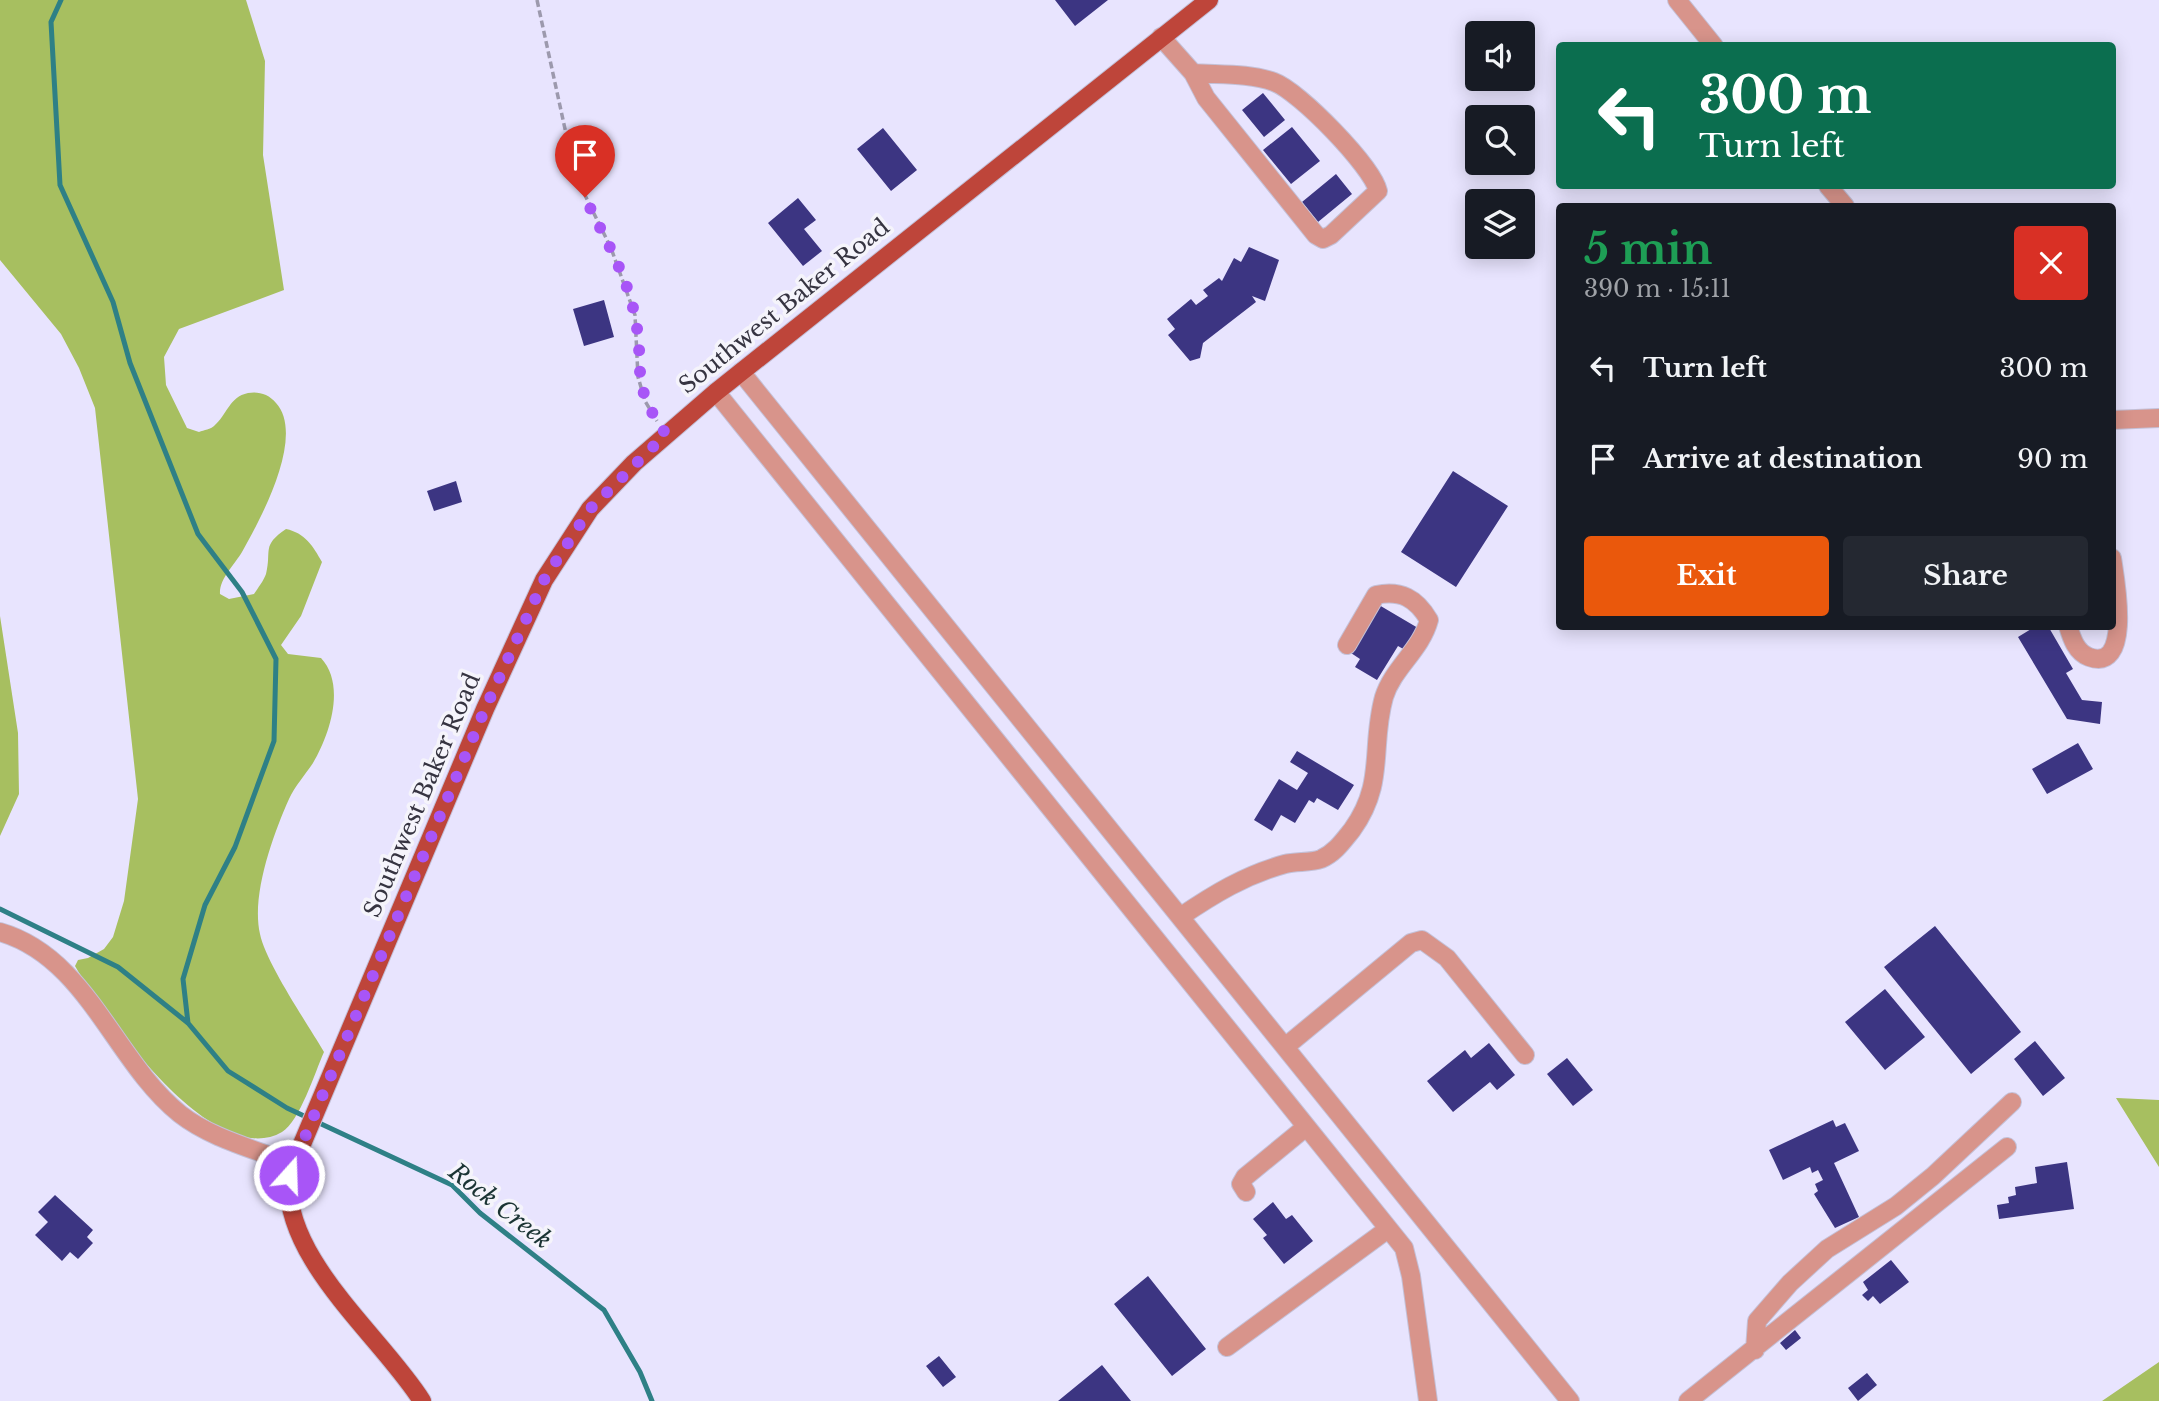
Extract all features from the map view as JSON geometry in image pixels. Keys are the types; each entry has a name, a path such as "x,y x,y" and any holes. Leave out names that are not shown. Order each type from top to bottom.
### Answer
{"main road":[{"name":"Southwest Baker Road","path":"422,1401 333,1291 311,1256 289,1195 292,1164 485,709 544,580 590,509 666,434 1209,0"}],"street":[{"path":"1677,0 1711,42"},
{"path":"1161,37 1193,73 1206,98 1316,235 1323,239 1331,235 1378,191 1364,163 1297,98 1276,83 1254,78 1193,73"},
{"path":"1831,189 1842,203"},
{"path":"741,372 1570,1401"},
{"path":"716,392 1404,1248 1411,1276 1428,1401"},
{"path":"2116,420 2159,418"},
{"path":"1180,917 1222,888 1284,864 1319,860 1338,848 1362,816 1373,796 1384,698 1392,678 1425,635 1429,620 1421,606 1406,595 1391,592 1376,595 1347,645"},
{"path":"2069,630 2074,645 2084,655 2104,658 2113,648 2118,633 2116,595"},
{"path":"0,932 29,943 57,964 136,1066 180,1114 208,1131 292,1164"},
{"path":"1285,1046 1411,943 1422,940 1447,958 1525,1055"},
{"path":"1755,1350 1757,1321 1790,1283 1827,1249 1896,1206 1933,1176 2012,1102"},
{"path":"1246,1192 1241,1184 1245,1177 1306,1127"},
{"path":"1688,1401 2007,1147"},
{"path":"1227,1347 1388,1229"}],"path":[{"path":"537,0 575,175 611,248 625,285 635,315 638,377 645,401 666,434"}],"green space":[{"path":"0,0 246,0 265,61 263,155 284,290 179,329 164,357 166,385 187,428 199,432 211,428 237,398 252,392 270,397 284,418 286,436 277,478 250,538 225,577 220,594 229,599 254,594 266,574 270,544 286,529 303,537 322,562 301,616 281,645 288,654 321,658 329,669 333,682 333,710 319,751 291,794 276,830 265,865 258,902 260,934 270,961 324,1052 301,1107 282,1132 254,1138 225,1130 194,1110 163,1082 135,1051 75,966 78,960 104,949 113,937 124,901 138,799 95,408 79,368 61,334 0,260"},
{"path":"0,616 18,733 19,794 0,836"},
{"path":"2116,1098 2159,1100 2159,1167"},
{"path":"2159,1362 2159,1401 2102,1401"}],"building":[{"path":"1055,0 1108,0 1075,26"},
{"path":"1263,93 1285,120 1264,137 1242,110"},
{"path":"1292,127 1320,161 1291,184 1263,150"},
{"path":"883,128 917,170 891,191 857,149"},
{"path":"1336,174 1352,194 1318,222 1302,202"},
{"path":"798,198 816,220 804,229 822,251 803,266 768,223"},
{"path":"1249,247 1279,260 1265,301 1252,296 1256,302 1203,343 1200,358 1190,361 1168,335 1175,329 1167,319 1191,299 1196,305 1208,296 1203,290 1219,278 1222,281 1234,258 1241,262"},
{"path":"604,300 614,337 584,346 573,309"},
{"path":"1453,471 1508,506 1456,587 1401,552"},
{"path":"456,481 462,502 434,511 427,491"},
{"path":"1379,605 1418,628 1405,650 1398,646 1377,680 1355,667 1360,659 1351,653"},
{"path":"2029,630 2050,630 2073,669 2066,673 2082,700 2102,702 2100,724 2067,719 2018,637"},
{"path":"2078,743 2093,769 2047,794 2032,769"},
{"path":"1297,751 1354,785 1338,810 1317,798 1314,803 1309,800 1295,823 1281,815 1272,831 1254,820 1279,779 1297,790 1308,773 1290,762"},
{"path":"1935,926 2021,1032 1971,1074 1884,967"},
{"path":"1885,989 1925,1037 1885,1070 1845,1022"},
{"path":"2035,1041 2065,1078 2043,1096 2014,1059"},
{"path":"1489,1043 1515,1075 1497,1090 1490,1082 1453,1112 1427,1081 1465,1050 1471,1058"},
{"path":"1567,1058 1593,1090 1573,1106 1547,1074"},
{"path":"1833,1120 1836,1127 1845,1123 1859,1151 1834,1163 1859,1217 1835,1228 1814,1194 1818,1191 1815,1184 1823,1180 1818,1170 1812,1173 1810,1167 1783,1180 1769,1150"},
{"path":"2067,1162 2074,1209 1999,1219 1997,1205 2009,1203 2008,1197 2016,1195 2015,1187 2037,1183 2035,1167"},
{"path":"55,1195 93,1230 87,1237 93,1243 78,1259 70,1252 62,1261 35,1235 48,1222 38,1212"},
{"path":"1273,1202 1286,1219 1292,1215 1313,1241 1284,1264 1263,1238 1267,1235 1253,1219"},
{"path":"1891,1260 1909,1282 1880,1304 1873,1296 1868,1301 1862,1295 1868,1290 1863,1282"},
{"path":"1148,1276 1206,1349 1172,1376 1114,1304"},
{"path":"1795,1330 1801,1338 1786,1350 1780,1343"},
{"path":"939,1356 956,1377 943,1387 926,1366"},
{"path":"1102,1365 1131,1401 1058,1401"},
{"path":"1867,1373 1877,1385 1858,1401 1848,1388"}],"waterway":[{"path":"61,0 51,22 60,185 113,302 130,363 198,534 242,592 276,659 274,741 235,847 205,905 183,979 188,1023"},
{"name":"Rock Creek","path":"0,909 118,967 188,1023 228,1071 287,1108 452,1185 480,1213 604,1310 640,1372 652,1401"}],"route":[{"path":"289,1175 305,1131 485,709 544,580 590,509 666,434 645,401 638,377 635,315 611,248 585,197"}]}
